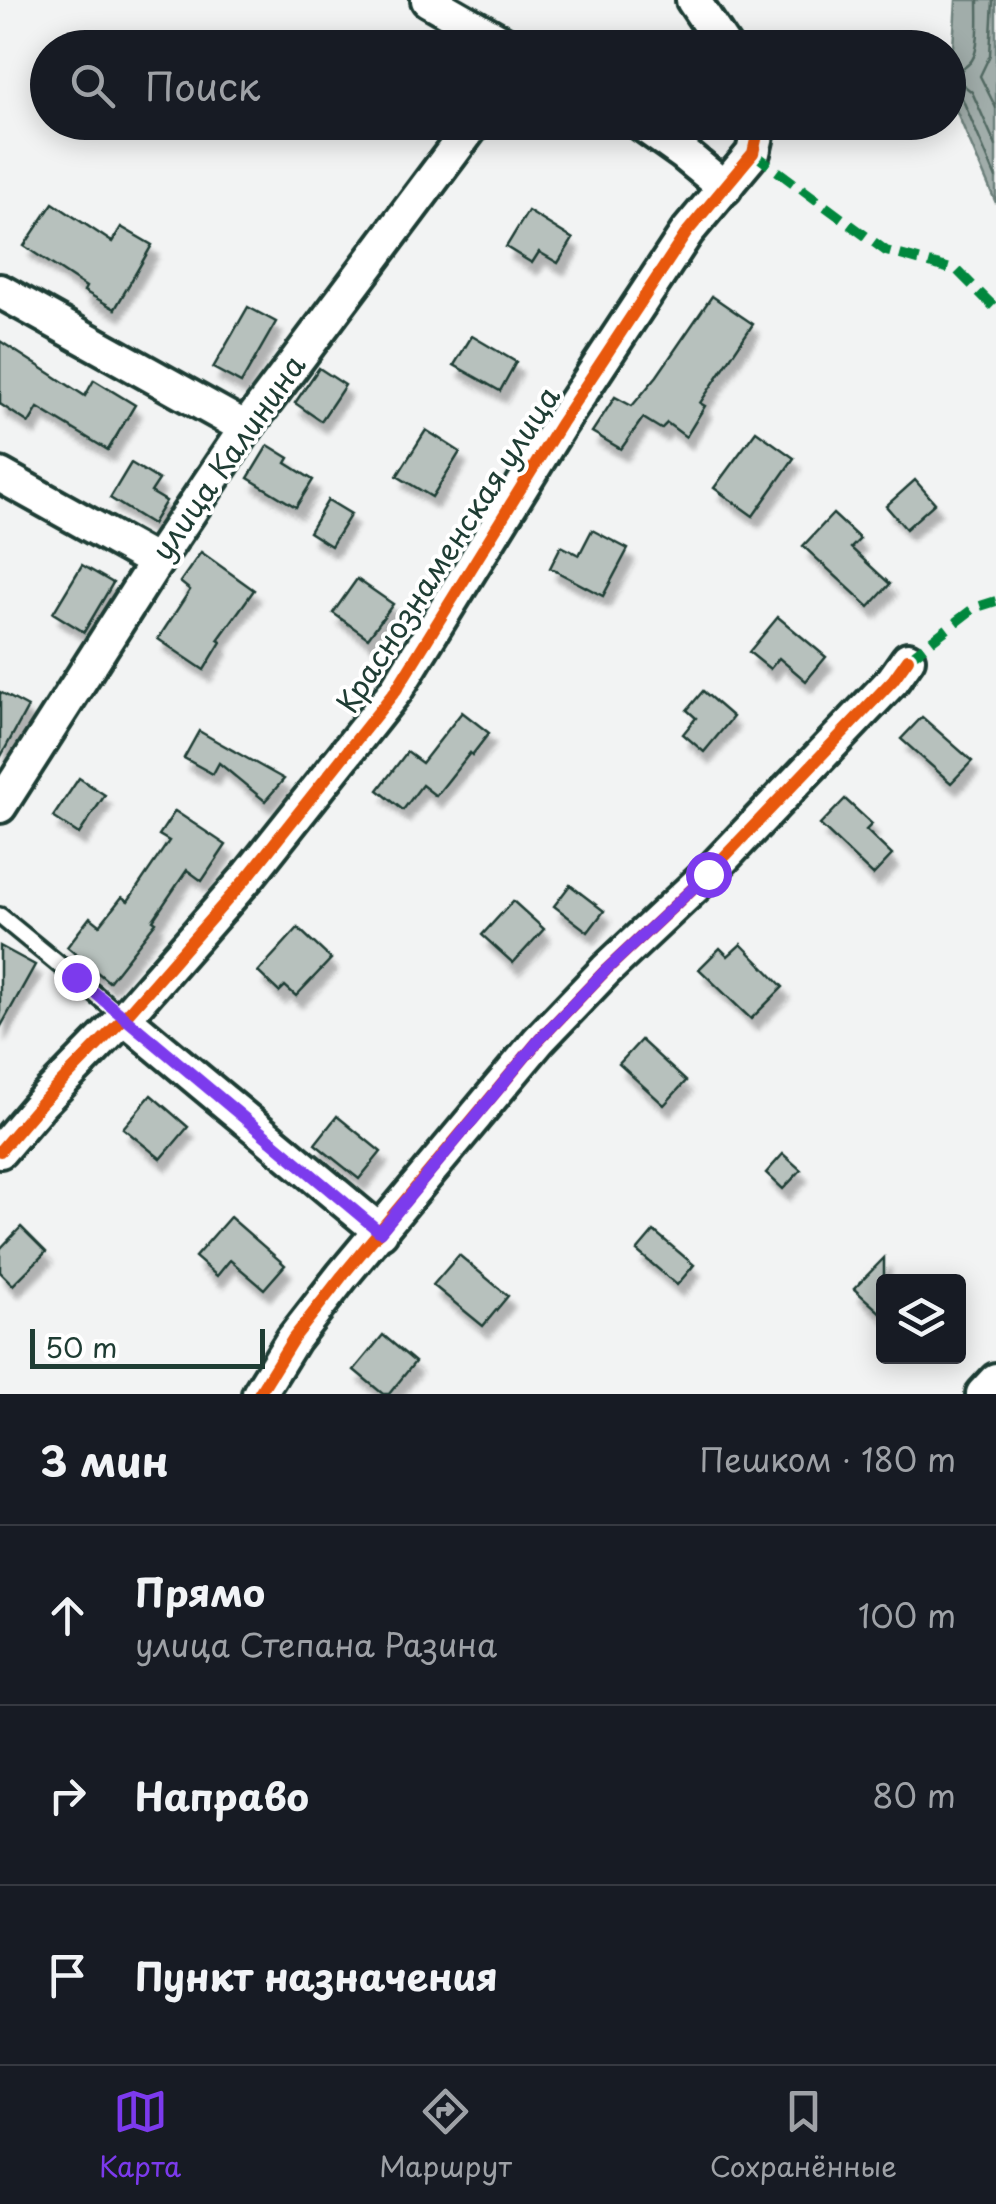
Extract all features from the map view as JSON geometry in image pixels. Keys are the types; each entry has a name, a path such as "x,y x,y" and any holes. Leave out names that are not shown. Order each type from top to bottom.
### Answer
{"street":[{"path":"428,0 480,30"},
{"path":"693,0 713,30"},
{"name":"улица Калинина","path":"0,806 246,428 462,140"},
{"path":"664,140 724,188"},
{"name":"Краснознаменская улица","path":"0,1152 250,874 396,690 561,423 687,232 752,153 755,140"},
{"path":"0,291 246,428"},
{"path":"0,475 156,562"},
{"path":"259,1394 294,1339 342,1276 539,1040 708,874 893,680 908,659"},
{"path":"124,1018 380,1232"},
{"path":"984,1394 996,1380"}],"lane":[{"path":"0,916 124,1018"}],"water":[{"path":"956,0 996,0 996,203 966,133 966,30 954,30"}],"building":[{"path":"53,203 112,242 121,227 152,245 115,309 24,246"},
{"path":"528,211 573,239 558,263 539,252 532,263 506,247"},
{"path":"712,296 753,324 700,403 705,406 686,437 667,423 661,429 643,418 621,449 592,432 615,397 632,406"},
{"path":"248,307 276,322 241,383 213,368"},
{"path":"472,336 516,362 500,391 454,365"},
{"path":"0,341 85,396 94,380 135,405 108,450 38,408 29,423 0,404"},
{"path":"319,368 345,385 321,421 295,403"},
{"path":"426,430 460,452 432,497 397,476"},
{"path":"756,431 794,458 753,516 714,488"},
{"path":"268,445 289,458 286,463 313,480 296,507 248,478"},
{"path":"131,463 159,480 151,492 166,501 152,524 110,498"},
{"path":"915,480 935,503 906,529 886,506"},
{"path":"328,500 351,514 331,546 309,532"},
{"path":"833,514 860,539 851,548 890,584 869,607 803,546"},
{"path":"592,530 628,549 603,596 550,568 561,546 579,555"},
{"path":"201,552 254,590 218,640 221,642 204,670 158,639 190,590 180,582"},
{"path":"82,565 113,583 84,632 53,613"},
{"path":"357,579 393,604 368,638 333,613"},
{"path":"778,617 826,657 806,681 779,658 770,669 749,652"},
{"path":"703,691 733,717 704,752 683,734 696,718 687,710"},
{"path":"0,692 28,707 0,758"},
{"path":"462,712 489,733 436,796 422,785 403,810 378,790 407,752 422,763"},
{"path":"922,717 972,761 951,783 901,739"},
{"path":"199,731 284,779 265,801 219,763 213,774 184,758"},
{"path":"79,778 105,795 79,834 53,817"},
{"path":"845,799 872,824 866,830 892,855 873,875 820,825"},
{"path":"175,811 226,845 202,881 187,870 153,920 156,922 109,982 67,947 90,917 100,925 122,897 128,901 169,841 159,835"},
{"path":"570,885 604,911 588,932 554,906"},
{"path":"513,901 544,929 513,963 482,935"},
{"path":"298,928 331,959 296,996 285,986 279,992 258,972"},
{"path":"741,944 783,987 751,1019 699,969 720,948 728,956"},
{"path":"0,946 35,965 0,1028"},
{"path":"641,1040 686,1081 664,1105 619,1064"},
{"path":"151,1095 188,1127 161,1159 123,1128"},
{"path":"337,1116 381,1152 359,1179 315,1144"},
{"path":"783,1154 801,1170 783,1189 766,1173"},
{"path":"230,1217 285,1265 264,1289 230,1260 217,1276 195,1257"},
{"path":"21,1227 46,1252 13,1285 0,1272 0,1249"},
{"path":"654,1231 694,1265 677,1285 637,1251"},
{"path":"459,1255 508,1296 483,1326 433,1285"},
{"path":"884,1258 884,1274 876,1274 876,1309 854,1289"},
{"path":"383,1335 415,1362 389,1394 383,1394 354,1370"}],"marked path":[{"path":"753,153 886,251 958,271 996,309"},
{"path":"908,659 974,608 996,601"}],"cycle path":[{"path":"0,1151 250,874 396,690 561,423 687,232 753,153 756,140"},
{"path":"259,1394 293,1339 342,1276 539,1040 708,874 893,680 908,659"}],"route":[{"path":"76,977 380,1232 539,1040 708,874"}]}
